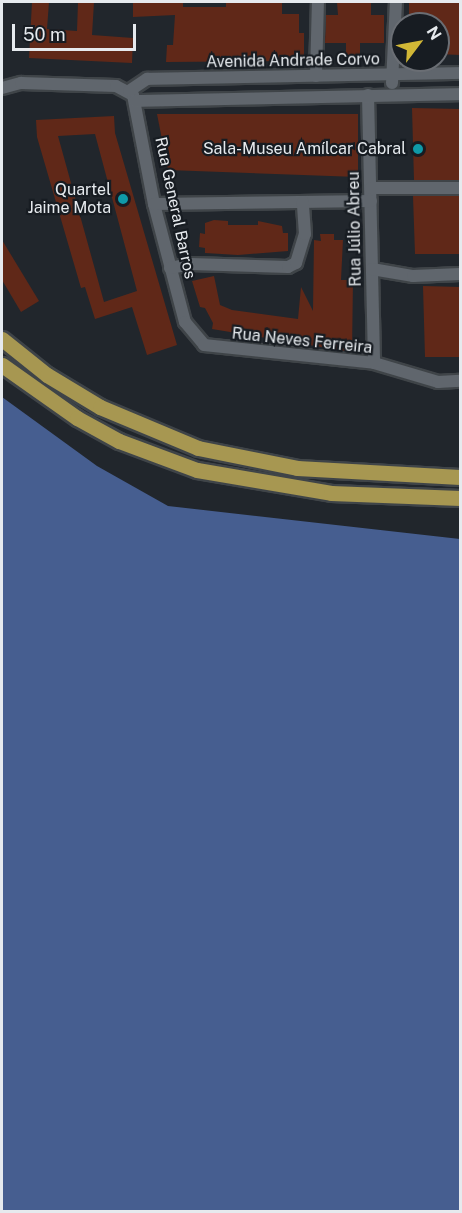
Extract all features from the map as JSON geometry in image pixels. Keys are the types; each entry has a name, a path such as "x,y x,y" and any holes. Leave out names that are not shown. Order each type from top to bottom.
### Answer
{"main road":[{"path":"2,339 47,375 100,407 198,448 297,468 460,477"},
{"path":"2,365 77,418 118,441 197,470 330,492 460,498"}],"street":[{"path":"316,76 318,2"},
{"path":"387,95 395,76 396,2"},
{"name":"Avenida Andrade Corvo","path":"132,96 147,79 460,73"},
{"path":"2,88 21,83 116,86 132,96 460,94"},
{"name":"Rua Júlio Abreu","path":"368,95 374,363"},
{"name":"Rua General Barros","path":"132,96 154,204 185,322"},
{"path":"371,188 460,188"},
{"path":"154,204 371,201"},
{"path":"170,267 191,264 288,267 296,263 305,234 303,202"},
{"path":"372,269 413,276 460,274"},
{"name":"Rua Neves Ferreira","path":"185,322 196,339 215,348 374,363 438,382 460,381"}],"water":[{"path":"2,397 97,466 168,506 460,539 460,1211 2,1211"}],"building":[{"path":"32,2 49,2 47,29 77,31 78,2 94,2 92,35 133,38 132,63 29,58"},
{"path":"133,2 183,2 183,7 226,7 226,2 282,2 282,14 299,14 299,33 304,33 304,61 166,62 167,45 173,45 175,15 133,17"},
{"path":"337,2 371,2 371,15 384,15 384,43 360,43 360,56 346,56 346,43 325,43 326,15 338,15"},
{"path":"409,2 460,2 460,55 450,55 450,12 409,12"},
{"path":"412,108 460,109 460,180 414,180"},
{"path":"157,114 358,114 358,177 168,170"},
{"path":"114,116 115,133 177,345 147,355 132,307 95,319 85,287 81,288 37,137 36,120","holes":["95,134 137,291 104,302 58,136"]},
{"path":"413,196 460,196 460,254 415,254"},
{"path":"214,220 228,221 228,225 258,225 258,221 282,226 283,233 288,233 288,251 238,255 205,253 205,248 199,247 200,233 205,234 205,223"},
{"path":"320,234 334,234 334,240 343,240 341,280 353,280 352,352 212,329 213,323 205,308 200,307 192,281 214,276 220,305 232,310 298,319 301,287 313,311 314,240 321,241"},
{"path":"2,240 39,301 21,312 2,280"},
{"path":"423,286 460,287 460,357 425,357"}],"place":[{"name":"Sala-Museu Amílcar Cabral","path":"418,149"},
{"name":"Quartel Jaime Mota","path":"123,199"}]}
